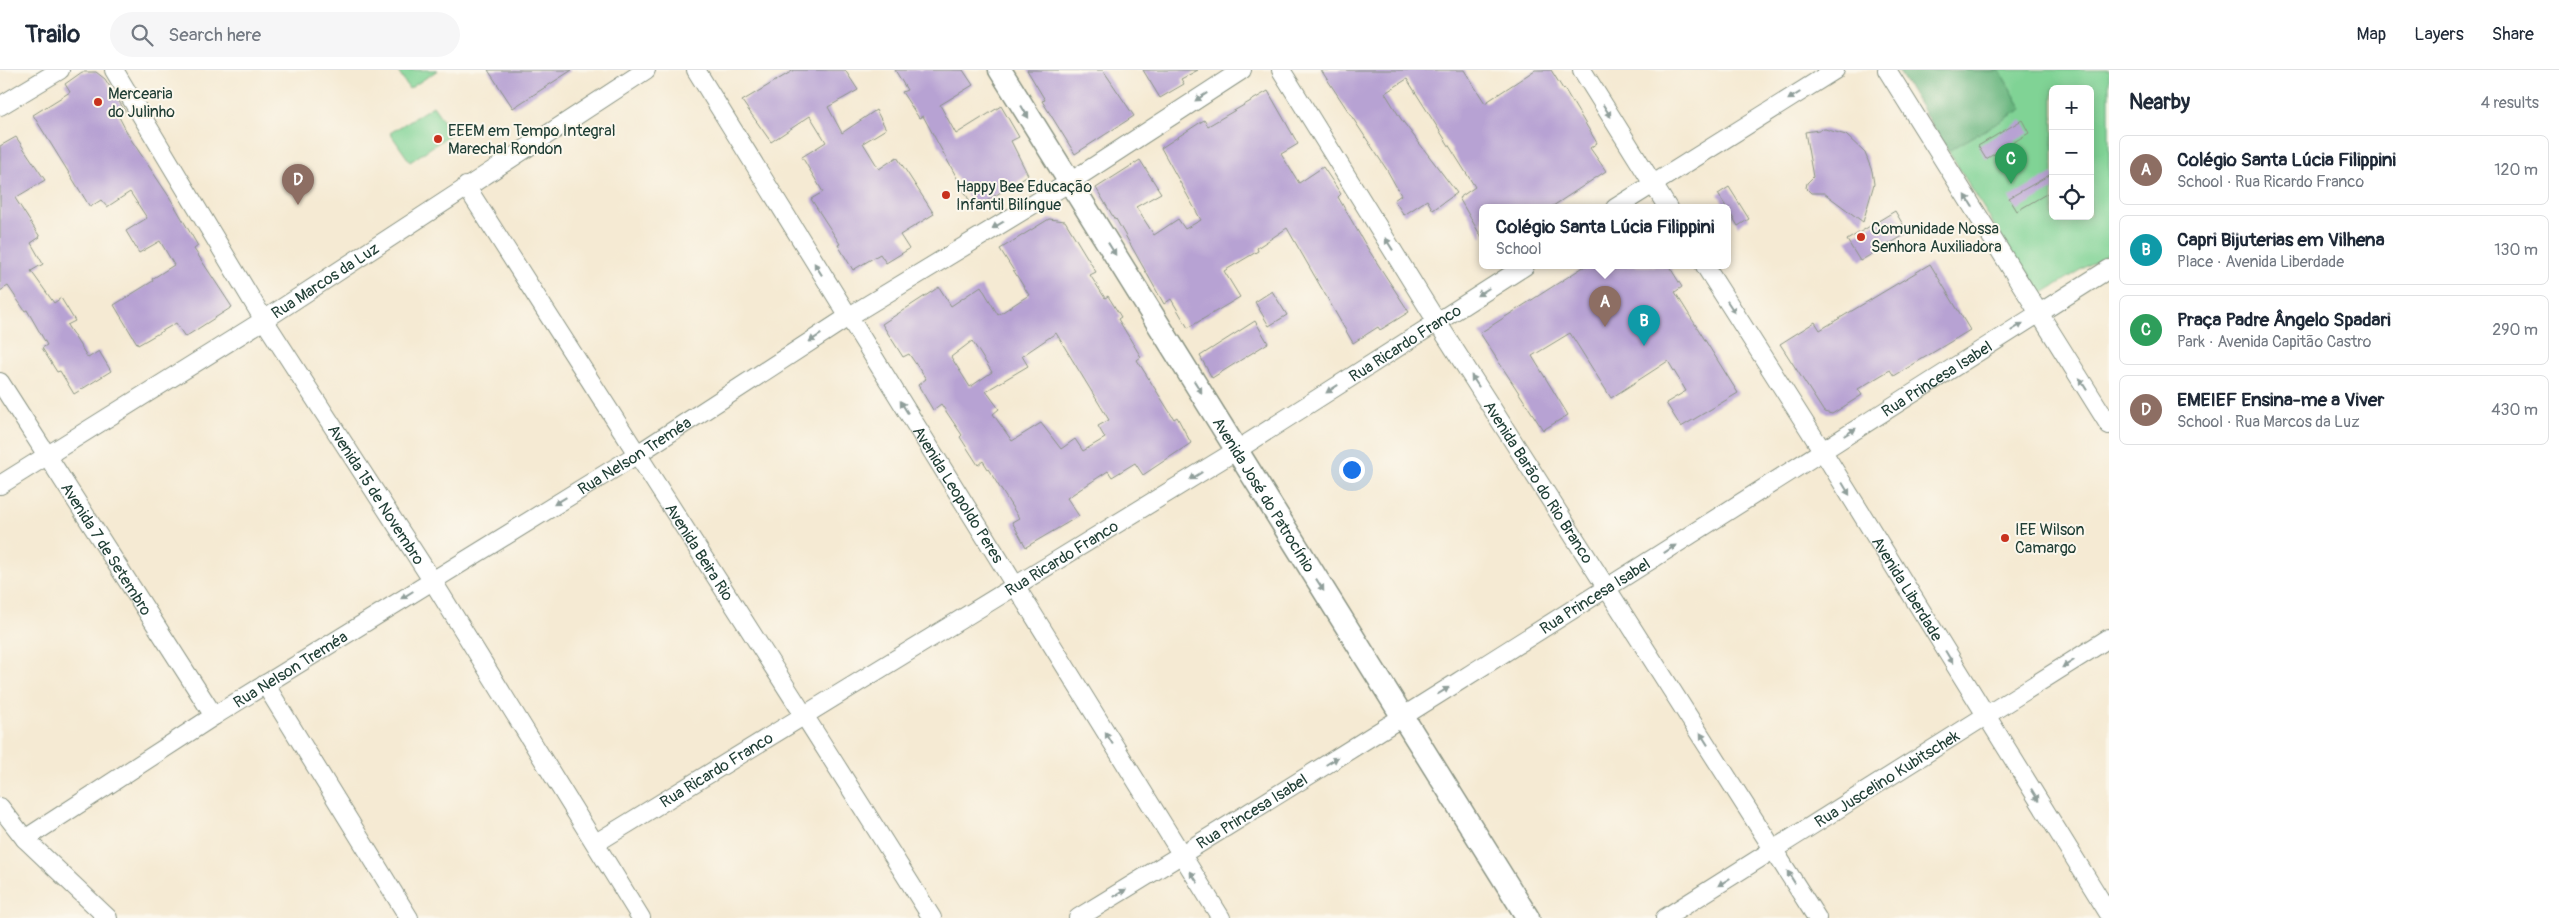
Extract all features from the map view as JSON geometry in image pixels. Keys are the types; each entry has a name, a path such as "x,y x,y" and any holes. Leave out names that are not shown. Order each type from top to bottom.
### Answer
{"street":[{"path":"0,106 60,70"},
{"name":"Avenida 15 de Novembro","path":"114,70 264,320 432,580 641,918"},
{"name":"Rua Marcos da Luz","path":"0,485 264,320 466,186 646,70"},
{"name":"Avenida Leopoldo Peres","path":"696,70 1221,918"},
{"name":"Avenida José do Patrocínio","path":"1000,70 1401,717 1528,918"},
{"name":"Rua Nelson Treméa","path":"26,839 214,716 636,455 848,317 1070,182 1242,70"},
{"name":"Avenida Barão do Rio Branco","path":"1281,70 1437,322 1817,918"},
{"path":"1582,70 1666,204"},
{"path":"1621,204 1835,70"},
{"path":"1887,70 2109,425"},
{"name":"Avenida Beira Rio","path":"466,186 636,455 805,715 932,918"},
{"name":"Rua Ricardo Franco","path":"596,843 1017,587 1237,450 1519,269"},
{"name":"Avenida Liberdade","path":"1707,269 1822,450 2109,914"},
{"name":"Rua Princesa Isabel","path":"1078,918 1609,589 1822,450 2109,269"},
{"name":"Avenida 7 de Setembro","path":"0,382 214,716"},
{"name":"Rua Juscelino Kubitschek","path":"1666,918 2109,638"},
{"path":"265,684 409,918"},
{"path":"0,807 26,839 108,918"}],"green space":[{"path":"397,70 438,70 409,89"},
{"path":"1898,70 2109,70 2109,253 2038,296"},
{"path":"1898,70 2000,71 2022,109 1948,151"},
{"path":"433,106 452,133 410,162 390,133"}],"building":[{"path":"488,70 572,70 513,108"},
{"path":"794,70 845,70 858,90 828,107 842,133 876,110 886,129 863,143 879,169 897,157 934,214 900,235 909,249 886,263 880,254 853,270 838,245 840,244 811,199 823,192 802,157 826,142 810,116 771,142 742,101"},
{"path":"895,70 963,70 973,85 940,105 956,134 1001,106 1019,137 1011,141 1028,175 974,209 923,116 919,118 902,92 907,90"},
{"path":"1027,70 1103,70 1134,116 1075,154 1042,101 1045,100"},
{"path":"1143,70 1198,70 1181,79 1184,84 1160,98"},
{"path":"1321,70 1464,70 1485,103 1535,70 1551,70 1597,143 1590,148 1606,171 1556,204 1479,204 1479,233 1459,198 1475,187 1407,79 1385,93 1401,119 1457,193 1433,210 1427,200 1404,215 1394,200 1401,195 1387,170"},
{"path":"82,72 96,72 105,79 125,111 118,115 130,138 170,198 198,246 194,249 232,307 185,337 176,323 138,345 114,305 153,281 152,279 174,265 160,241 139,253 126,231 147,218 130,192 107,207 101,200 90,207 33,115 70,92 65,84"},
{"path":"1268,91 1298,144 1281,154 1299,183 1323,167 1341,194 1338,197 1368,249 1409,312 1380,330 1378,327 1353,343 1287,228 1257,248 1258,251 1224,271 1240,297 1188,328 1171,299 1164,304 1116,219 1096,188 1140,160 1161,193 1136,207 1154,235 1178,219 1185,229 1201,220 1161,148 1204,120 1208,126"},
{"path":"2022,120 2029,133 1986,159 1978,146"},
{"path":"1825,129 1846,135 1865,153 1872,171 1874,184 1863,222 1824,193 1811,193 1806,188 1807,183 1813,177 1805,132"},
{"path":"16,137 45,180 15,198 40,237 31,243 43,264 31,271 54,303 61,298 75,321 67,325 88,358 99,351 111,371 74,394 60,371 57,372 42,348 47,345 27,310 25,311 8,286 0,291 0,146"},
{"path":"2049,175 2049,192 2017,211 2009,198"},
{"path":"1729,187 1749,219 1738,226 1731,215 1731,204 1724,204 1718,194"},
{"path":"1895,211 1908,233 1860,261 1847,240"},
{"path":"1049,219 1065,221 1096,272 1090,275 1105,298 1108,296 1121,317 1118,319 1141,357 1137,360 1174,419 1177,417 1191,443 1143,475 1135,463 1112,477 1108,471 1067,498 1079,516 1026,547 1012,522 1019,518 983,461 978,465 960,437 962,435 941,404 933,410 918,385 926,379 909,354 903,357 882,324 939,287 951,306 981,286 998,315 1029,295 1000,249","holes":["1056,333 1109,420 1098,426 1105,438 1083,451 1075,439 1061,449 1041,423 1012,441 993,414 999,409 986,391 1028,366 1022,356","972,341 992,372 970,387 951,357"]},
{"path":"1930,264 1970,330 1894,376 1890,370 1858,389 1862,395 1832,414 1824,412 1780,344 1815,322 1820,330"},
{"path":"1580,269 1671,269 1682,287 1675,292 1738,393 1681,427 1666,403 1686,391 1668,361 1611,398 1570,333 1532,356 1568,415 1543,430 1480,333"},
{"path":"1272,291 1287,315 1269,326 1255,302"},
{"path":"1255,321 1268,343 1212,378 1200,356"}],"place":[{"name":"Mercearia do Julinho","path":"98,102"},
{"name":"EEEM em Tempo Integral Marechal Rondon","path":"438,139"},
{"name":"Praça Padre Ângelo Spadari","path":"2011,184"},
{"name":"Happy Bee Educação Infantil Bilíngue","path":"946,195"},
{"name":"EMEIEF Ensina-me a Viver","path":"298,205"},
{"name":"Comunidade Nossa Senhora Auxiliadora","path":"1861,237"},
{"name":"Colégio Santa Lúcia Filippini","path":"1605,327"},
{"name":"Capri Bijuterias em Vilhena","path":"1644,346"},
{"name":"IEE Wilson Camargo","path":"2005,538"}]}
